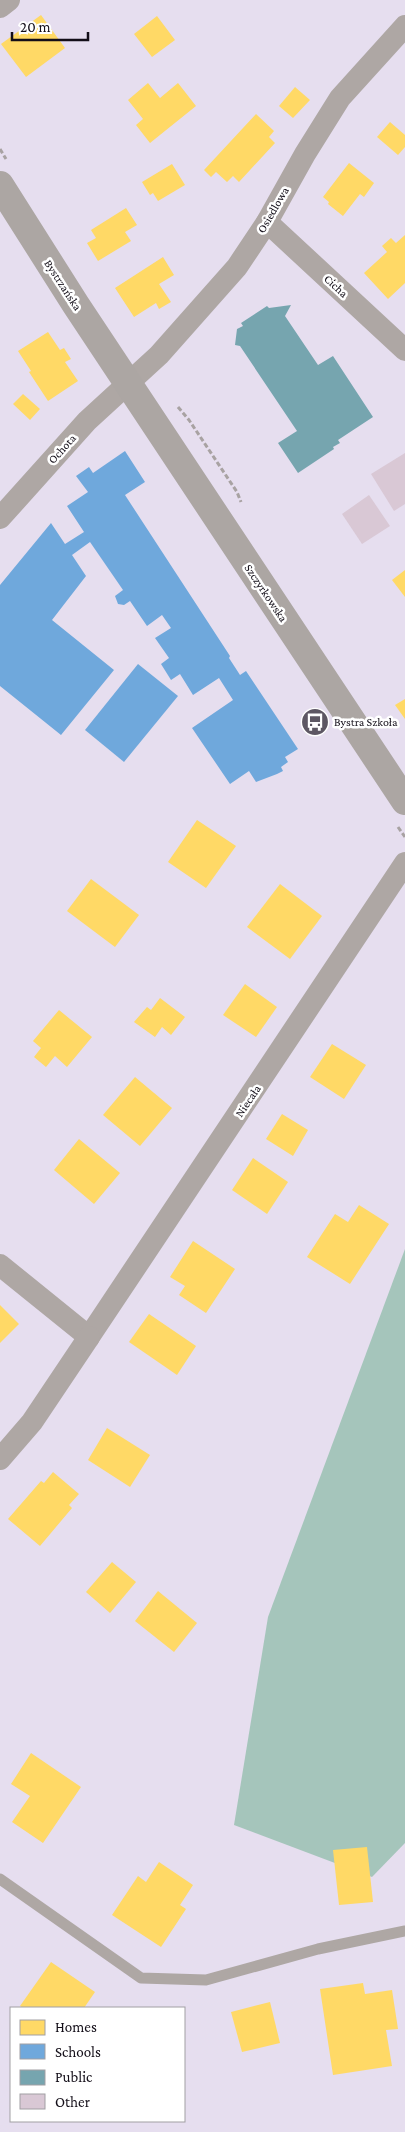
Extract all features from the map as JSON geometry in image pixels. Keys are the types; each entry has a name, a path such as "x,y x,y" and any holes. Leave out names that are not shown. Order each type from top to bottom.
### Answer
{"main road":[{"name":"Bystrzańska","path":"0,184 128,384"},
{"name":"Szczyrkowska","path":"128,384 405,801"}],"street":[{"path":"0,7 9,0"},
{"name":"Osiedlowa","path":"128,384 159,355 201,310 237,267 267,222 305,154 340,98 405,26"},
{"name":"Cicha","path":"267,222 405,350"},
{"name":"Ochota","path":"0,518 87,421 128,384"},
{"name":"Niecała","path":"0,1460 32,1422 90,1337 405,863"},
{"path":"0,1265 90,1337"}],"lane":[{"path":"0,1879 141,1978 206,1980 318,1949 405,1931"}],"green space":[{"path":"405,1249 405,1843 372,1877 234,1825 268,1617"}],"building: Homes":[{"path":"41,15 65,48 26,77 1,44"},
{"path":"157,16 175,40 152,57 134,34"},
{"path":"148,83 160,98 178,83 196,106 150,143 136,125 143,119 128,100"},
{"path":"295,87 310,100 293,118 279,106"},
{"path":"256,114 274,131 269,137 275,143 239,182 233,176 227,182 216,172 211,177 204,170"},
{"path":"390,122 405,135 405,147 398,155 377,137"},
{"path":"349,163 374,183 364,197 360,194 343,216 328,204 329,202 323,197"},
{"path":"172,164 185,185 158,201 153,193 150,195 142,182"},
{"path":"126,208 137,225 125,232 131,241 98,261 87,243 96,238 91,230"},
{"path":"405,235 405,283 388,299 364,273 387,252 382,246 391,238 396,243"},
{"path":"163,257 174,275 159,284 171,302 159,309 156,303 134,317 115,288"},
{"path":"48,332 60,350 64,348 71,359 65,362 78,381 48,401 18,351"},
{"path":"23,394 40,409 30,420 13,404"},
{"path":"405,570 405,597 392,580"},
{"path":"405,699 405,719 395,705"},
{"path":"197,820 236,846 206,888 168,862"},
{"path":"91,879 139,915 115,947 67,911"},
{"path":"280,884 322,916 290,959 247,927"},
{"path":"245,984 277,1007 256,1037 223,1015"},
{"path":"160,998 185,1017 171,1035 162,1027 155,1037 134,1022 147,1007 151,1010"},
{"path":"59,1010 92,1037 67,1067 55,1056 46,1067 34,1057 41,1048 33,1041"},
{"path":"332,1044 366,1065 344,1099 310,1077"},
{"path":"135,1077 172,1108 140,1146 103,1115"},
{"path":"282,1114 308,1130 293,1156 266,1139"},
{"path":"79,1139 120,1173 94,1204 54,1170"},
{"path":"253,1158 288,1182 267,1214 232,1190"},
{"path":"359,1205 389,1224 350,1284 307,1257 335,1214 348,1222"},
{"path":"193,1241 235,1269 206,1313 179,1295 185,1286 170,1277"},
{"path":"0,1305 19,1324 0,1343"},
{"path":"149,1314 196,1346 177,1375 129,1342"},
{"path":"107,1428 150,1455 130,1487 88,1460"},
{"path":"53,1472 79,1494 69,1505 72,1508 40,1546 8,1519 41,1481 44,1483"},
{"path":"112,1562 136,1582 110,1613 86,1592"},
{"path":"158,1591 197,1623 174,1652 135,1621"},
{"path":"31,1753 81,1787 43,1843 12,1822 30,1796 11,1784"},
{"path":"367,1847 373,1902 339,1905 333,1850"},
{"path":"159,1862 193,1885 180,1905 186,1909 161,1947 112,1915 138,1876 146,1882"},
{"path":"51,1962 95,1992 85,2007 20,2006"},
{"path":"363,1983 365,1994 392,1990 398,2029 386,2030 392,2066 333,2075 320,1989"},
{"path":"270,2002 280,2043 242,2052 231,2012"}],"building: Schools":[{"path":"125,451 145,482 125,495 230,656 229,658 240,675 246,671 298,749 285,757 288,762 281,767 283,771 277,774 256,782 249,771 230,784 192,728 233,700 219,678 193,695 180,674 171,680 161,664 169,658 155,638 171,628 162,615 147,626 130,601 124,605 118,604 115,596 123,590 90,542 72,555 86,576 52,620 114,670 61,735 0,686 0,585 51,523 65,544 84,532 67,506 88,492 76,476 89,467 93,473"},
{"path":"138,664 178,696 124,762 85,730"}],"building: Public":[{"path":"291,305 285,316 318,365 333,356 373,417 338,440 340,443 333,447 334,449 298,473 278,443 297,431 240,346 235,345 237,329 243,326 241,323 267,306 269,308"}],"building: Other":[{"path":"405,453 405,504 394,511 371,474"},
{"path":"369,495 390,526 362,544 342,514"}],"place":[{"name":"Bystra Szkoła","path":"315,722"}]}
